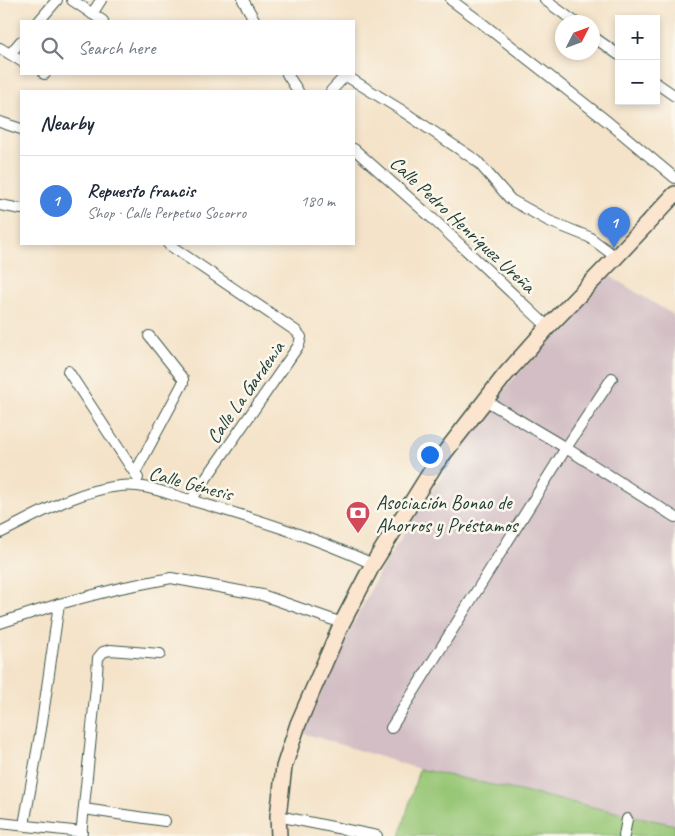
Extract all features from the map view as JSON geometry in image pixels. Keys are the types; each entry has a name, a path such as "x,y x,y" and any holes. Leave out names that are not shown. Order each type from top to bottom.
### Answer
{"main road":[{"path":"279,836 278,816 284,767 298,724 342,623 373,564 435,465 505,375 548,327 675,194"}],"street":[{"path":"40,20 57,0"},
{"path":"72,0 101,20"},
{"path":"92,14 101,0"},
{"path":"243,0 255,20"},
{"path":"451,0 608,122 675,178"},
{"path":"545,0 565,15"},
{"path":"10,54 20,42"},
{"path":"600,42 615,52"},
{"path":"0,48 20,60"},
{"path":"288,75 297,90"},
{"path":"333,90 344,75 398,108 476,161 511,200 548,221 589,237 616,257"},
{"path":"660,86 675,96"},
{"path":"0,122 20,129"},
{"name":"Calle Pedro Henríquez Ureña","path":"355,149 548,327"},
{"path":"0,205 20,209"},
{"name":"Calle La Gardenia","path":"169,245 296,331 302,338 191,500"},
{"path":"135,473 183,383 183,380 148,336"},
{"path":"68,371 144,487"},
{"path":"391,728 566,448 612,378"},
{"path":"485,400 566,448 675,517"},
{"name":"Calle Génesis","path":"0,533 63,502 103,488 122,485 144,487 251,517 340,549 373,564"},
{"path":"0,622 120,588 171,578 262,595 342,623"},
{"path":"24,825 41,729 59,604"},
{"path":"0,822 82,834 98,658 103,652 110,650 160,654"},
{"path":"84,809 165,821"},
{"path":"278,816 377,836"},
{"path":"624,836 627,819"}],"shaded area":[{"path":"608,275 675,316 675,825 419,769 303,733 346,638 381,569 480,416"}],"green space":[{"path":"419,769 675,825 675,836 400,836"}],"place":[{"name":"Repuesto francis","path":"614,248"},
{"name":"Asociación Bonao de Ahorros y Préstamos","path":"358,534"}]}
